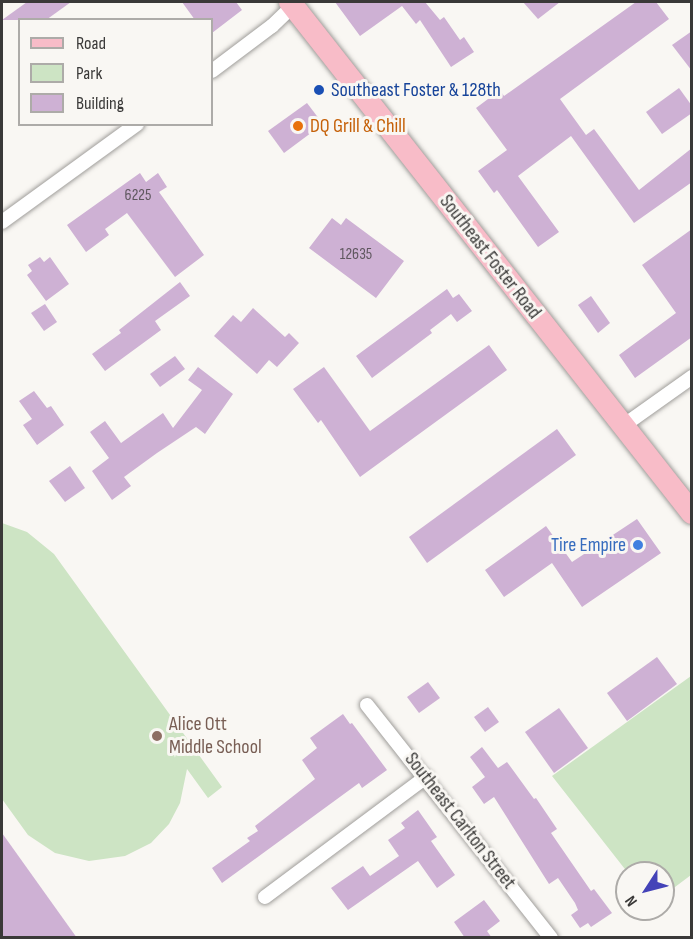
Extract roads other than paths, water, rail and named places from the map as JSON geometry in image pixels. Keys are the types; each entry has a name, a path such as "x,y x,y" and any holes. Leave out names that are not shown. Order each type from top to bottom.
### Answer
{"main road":[{"name":"Southeast Foster Road","path":"293,3 692,513"}],"street":[{"path":"213,70 273,26 293,3"},
{"path":"2,222 134,126"},
{"path":"623,426 692,376"},
{"name":"Southeast Carlton Street","path":"368,705 551,938"},
{"path":"266,897 426,777"}],"place":[{"name":"Southeast Foster & 128th","path":"319,90"},
{"name":"DQ Grill & Chill","path":"298,126"},
{"name":"Tire Empire","path":"638,545"},
{"name":"Alice Ott Middle School","path":"157,736"}]}
